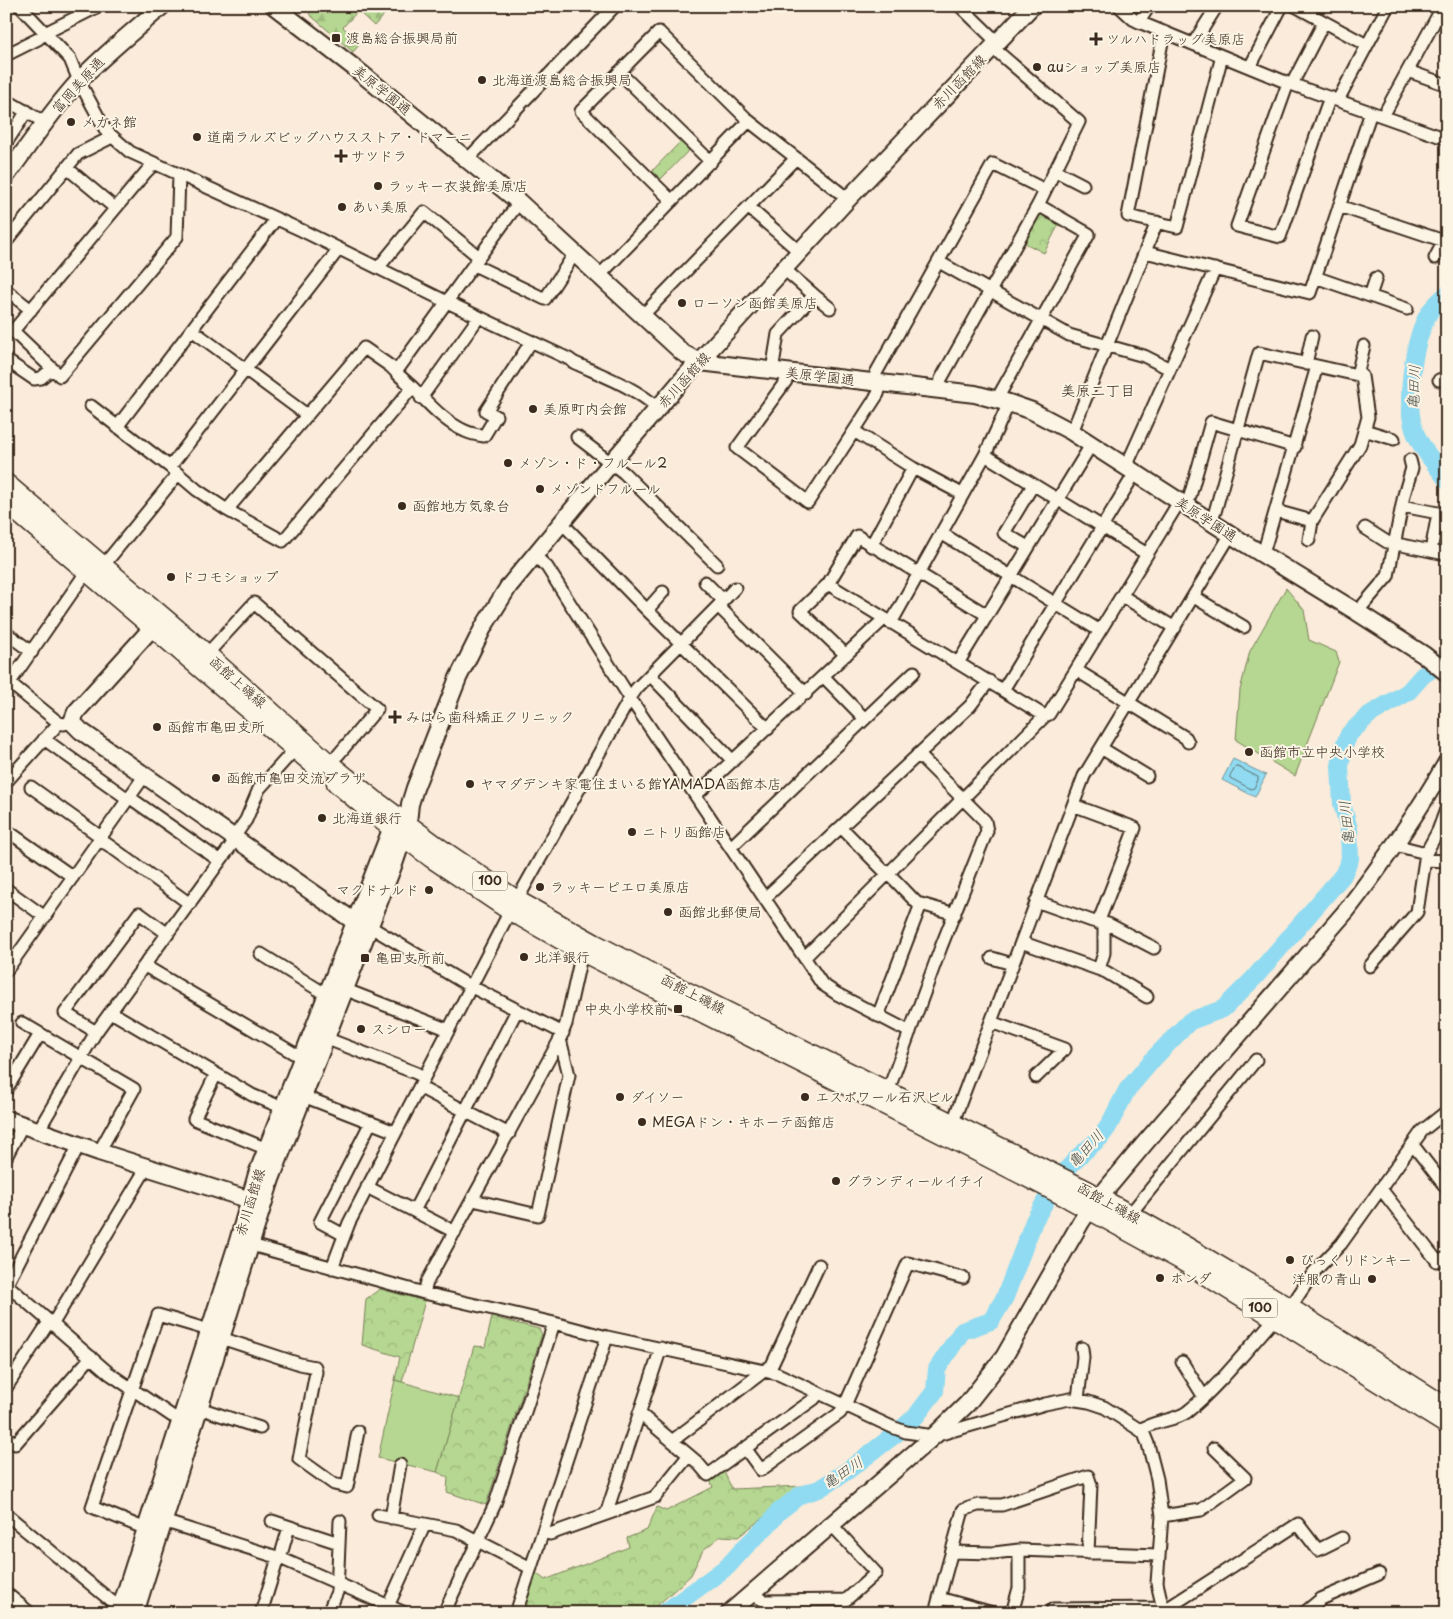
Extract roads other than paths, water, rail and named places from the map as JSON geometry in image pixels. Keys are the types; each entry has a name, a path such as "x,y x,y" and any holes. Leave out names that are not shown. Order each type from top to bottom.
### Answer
{"main road":[{"name":"函館上磯線","path":"6,484 95,568 157,622 295,749 402,822"},
{"name":"函館上磯線","path":"6,503 95,568"},
{"name":"函館上磯線","path":"157,622 207,654 330,762 402,822 431,858 514,906 582,952 948,1129 1073,1192 1182,1261 1285,1314 1447,1407"},
{"name":"函館上磯線","path":"514,906 888,1091 948,1129"},
{"name":"函館上磯線","path":"1094,1204 1131,1215 1186,1246 1447,1425"}],"street":[{"path":"20,6 70,59 79,81 106,131 130,152 276,219 573,362 622,383 658,408"},
{"name":"富岡美原通","path":"6,176 51,114 79,81 110,50 162,6"},
{"name":"美原学園通","path":"274,6 356,68 519,202 683,353 700,362 939,389 1003,401 1032,411 1072,432 1131,470 1184,499 1231,534 1424,655 1447,673"},
{"path":"468,159 615,6"},
{"path":"939,389 941,379 1038,205 1079,122 994,45 960,6"},
{"name":"赤川函館線","path":"256,1202 303,1096 309,1062 327,995 362,924 468,655 498,603 561,522 658,408 848,199 1032,6"},
{"path":"1119,6 1139,22 1290,84 1447,139"},
{"path":"1139,22 1149,6"},
{"path":"1193,44 1217,6"},
{"path":"1250,67 1282,6"},
{"path":"1294,6 1367,45"},
{"path":"1324,22 1290,84 1237,226 1280,237 1334,99 1388,6"},
{"path":"1383,116 1443,6"},
{"path":"6,55 92,8"},
{"path":"672,201 581,111 659,32 749,121 848,199"},
{"path":"1164,32 1128,216 1177,227 1222,56"},
{"path":"619,72 711,162"},
{"path":"1408,72 1447,85"},
{"path":"6,100 37,118"},
{"path":"6,143 27,111"},
{"path":"1145,252 1310,293 1371,112"},
{"path":"599,276 749,121"},
{"path":"6,242 78,154 112,136"},
{"path":"642,316 796,158"},
{"path":"154,164 13,331 60,376 177,237 180,175"},
{"path":"814,295 778,334 780,372 786,381 737,448 808,502 878,394 876,373 993,164 1045,190"},
{"path":"67,168 115,208"},
{"path":"1054,170 1083,184"},
{"path":"396,372 519,202"},
{"path":"696,794 846,655 888,621 918,574 984,455 1003,401 1042,318 1089,234 1038,205"},
{"path":"1339,206 1444,241 1436,258"},
{"path":"748,207 800,252"},
{"path":"378,268 424,212 477,261 545,299 574,253"},
{"path":"117,426 276,219"},
{"path":"1072,432 1157,222"},
{"path":"339,250 247,370 174,470 95,568 8,686 81,731 362,924 561,1036 570,1075 538,1215 473,1200"},
{"path":"939,262 1042,318 1069,335 1144,356 1170,369"},
{"path":"784,268 830,308"},
{"path":"1003,690 1102,527 1131,470 1170,369 1216,269"},
{"path":"1315,277 1407,309"},
{"path":"1370,296 1376,278"},
{"path":"6,290 30,310"},
{"path":"422,398 479,317"},
{"path":"192,330 308,415"},
{"path":"1263,554 1295,447 1312,365 1312,336"},
{"path":"227,510 364,348 396,372 422,398 466,432 484,436 496,416 486,411 531,342"},
{"path":"1358,375 1364,346"},
{"path":"1215,512 1259,353 1362,376 1368,417 1360,445 1312,521 1309,540"},
{"path":"6,360 34,379 41,378 52,369"},
{"path":"91,406 198,490 227,510 283,540 412,388"},
{"path":"804,957 1050,714 1147,554 1184,499 1211,422 1295,447"},
{"path":"1364,430 1394,439"},
{"path":"854,431 913,468 962,494"},
{"path":"577,436 624,473 717,565"},
{"path":"958,663 1091,445"},
{"path":"984,455 1147,554"},
{"path":"1357,612 1388,576 1402,506 1412,468 1410,460"},
{"path":"871,546 913,468"},
{"path":"1028,547 1004,533 1033,485"},
{"path":"1402,506 1438,513 1431,551"},
{"path":"1276,511 1312,521"},
{"path":"561,522 768,729"},
{"path":"1366,528 1387,542 1446,554"},
{"path":"941,534 1100,631"},
{"path":"948,1129 991,1022 1084,776 1231,534"},
{"path":"846,655 800,611 828,584 857,536 987,615"},
{"path":"534,555 547,567 630,698 822,984 837,994 910,1032"},
{"path":"705,582 720,603 806,694"},
{"path":"828,584 1046,716"},
{"path":"332,1268 344,1235 367,1187 448,1030 514,906 630,698 636,688 735,588"},
{"path":"647,610 664,592"},
{"path":"1122,596 1175,628"},
{"path":"1194,597 1244,626"},
{"path":"207,654 254,603 377,709 330,762"},
{"path":"6,782 44,739 76,712 157,622"},
{"path":"6,633 32,652"},
{"path":"1076,670 1186,738 1188,742"},
{"path":"731,847 914,672"},
{"path":"650,675 733,761"},
{"path":"824,677 865,719"},
{"path":"766,898 970,706 989,681"},
{"path":"44,739 220,861"},
{"path":"1101,748 1147,776"},
{"path":"38,1131 96,1032 190,904 235,838 246,820 259,789 295,749"},
{"path":"888,1091 987,828 985,822 918,754"},
{"path":"729,1613 934,1436 966,1404 1004,1357 1081,1222 1094,1204 1145,1142 1347,910 1425,801 1447,762"},
{"path":"6,971 144,775"},
{"path":"31,787 190,904"},
{"path":"1073,805 1135,828 1101,923 1104,953 1099,969"},
{"path":"1370,966 1417,912 1426,857 1444,824 1447,807"},
{"path":"841,827 917,903 955,914"},
{"path":"6,830 73,877"},
{"path":"1395,845 1426,857 1447,861"},
{"path":"6,889 45,916"},
{"path":"1036,901 1108,924 1154,948"},
{"path":"878,1016 921,904"},
{"path":"96,1032 65,1013 139,913 168,934"},
{"name":"赤川函館線","path":"125,1611 163,1521 215,1334 256,1202 267,1149 284,1106 309,1062 326,1038 344,989 362,924"},
{"path":"1021,942 1099,969 1147,997"},
{"path":"424,1293 427,1282 561,1036 582,952"},
{"path":"261,954 327,995"},
{"path":"992,958 1012,964"},
{"path":"145,966 309,1062"},
{"path":"344,989 448,1030"},
{"path":"414,1211 517,1010"},
{"path":"111,1012 252,1095 276,1105 284,1106"},
{"path":"991,1022 1065,1049 1036,1077"},
{"path":"22,1023 134,1089 99,1152"},
{"path":"6,1090 40,1034"},
{"path":"326,1038 416,1073 422,1082 465,1110 509,1134"},
{"path":"1131,1215 1182,1149 1256,1060"},
{"path":"216,1074 194,1118 267,1149"},
{"path":"303,1096 395,1132"},
{"path":"1140,1430 1149,1424 1185,1414 1204,1397 1270,1324 1285,1314 1314,1272 1341,1244 1422,1131 1447,1111"},
{"path":"6,1157 14,1122 79,1146 256,1202"},
{"path":"344,1235 320,1222 371,1122"},
{"path":"1413,1145 1447,1189"},
{"path":"79,1146 6,1285 110,1374 172,1416 191,1417 260,1428"},
{"path":"6,1388 51,1323 147,1167"},
{"path":"367,1187 455,1232"},
{"path":"1381,1189 1437,1261 1447,1258"},
{"path":"244,1243 424,1293 607,1337 778,1374 899,1430 917,1434 934,1436 1045,1404 1070,1399 1078,1399 1104,1407 1140,1430 1148,1444 1157,1478 1162,1516 1157,1582 1164,1611"},
{"path":"745,1448 761,1470 840,1413 908,1263 962,1278"},
{"path":"672,1441 772,1365 819,1265"},
{"path":"146,1529 92,1507 158,1315 300,1364 315,1367 316,1372 299,1459 334,1484 347,1487 358,1432"},
{"path":"444,1613 495,1504 554,1323"},
{"path":"516,1613 607,1337"},
{"path":"606,1514 661,1348"},
{"path":"1078,1399 1083,1357 1082,1348"},
{"path":"6,1436 15,1444 91,1357"},
{"path":"1182,1362 1204,1397"},
{"path":"639,1413 689,1455 708,1475 814,1399 819,1393"},
{"name":"赤川函館線","path":"125,1611 146,1529 191,1417"},
{"path":"1162,1516 1201,1510 1245,1478 1214,1448"},
{"path":"542,1532 550,1534 654,1497 689,1455"},
{"path":"390,1518 400,1465"},
{"path":"935,1613 963,1510 978,1505 1002,1506 1088,1476 1091,1485 1088,1553"},
{"path":"6,1514 125,1611"},
{"path":"378,1515 456,1530 531,1568"},
{"path":"163,1521 279,1558 338,1582 387,1609 405,1613"},
{"path":"272,1521 339,1543"},
{"path":"328,1613 338,1592 340,1521"},
{"path":"387,1609 425,1524"},
{"path":"752,1594 765,1601 846,1600 876,1573 831,1524"},
{"path":"1053,1609 1164,1611 1298,1524 1318,1550 1342,1538"},
{"path":"261,1613 289,1527"},
{"path":"952,1552 994,1553 1019,1550 1158,1555"},
{"path":"1012,1613 1019,1588 1019,1550"},
{"path":"1304,1613 1321,1600 1379,1574"},
{"path":"6,1593 30,1613"},
{"path":"939,1598 993,1613"}],"water":[{"path":"1233,759 1266,775 1255,797 1222,780"}],"waterway":[{"name":"亀田川","path":"1447,294 1435,305 1423,325 1415,355 1410,389 1410,405 1415,432 1421,445 1447,480"},
{"name":"亀田川","path":"664,1613 728,1566 771,1522 777,1513 800,1495 819,1489 847,1471 916,1416 935,1391 937,1369 962,1331 991,1321 1005,1297 1034,1221 1058,1179 1079,1156 1100,1138 1108,1127 1127,1090 1155,1057 1190,1021 1223,1009 1254,978 1343,875 1350,859 1349,829 1342,804 1340,766 1344,746 1349,734 1369,715 1408,692 1423,675 1447,659"}],"place":[{"name":"渡島総合振興局前","path":"336,38"},
{"name":"ツルハドラッグ美原店","path":"1096,39"},
{"name":"auショップ美原店","path":"1037,67"},
{"name":"北海道渡島総合振興局","path":"482,80"},
{"name":"メガネ館","path":"71,122"},
{"name":"道南ラルズビッグハウスストア・ドマーニ","path":"197,137"},
{"name":"サツドラ","path":"341,156"},
{"name":"ラッキー衣装館美原店","path":"378,186"},
{"name":"あい美原","path":"342,207"},
{"name":"ローソン函館美原店","path":"682,303"},
{"name":"美原町内会館","path":"533,409"},
{"name":"メゾン・ド・フルール2","path":"508,463"},
{"name":"メゾンドフルール","path":"540,489"},
{"name":"函館地方気象台","path":"402,506"},
{"name":"ドコモショップ","path":"171,577"},
{"name":"みはら歯科矯正クリニック","path":"395,717"},
{"name":"函館市亀田支所","path":"157,727"},
{"name":"函館市立中央小学校","path":"1249,752"},
{"name":"函館市亀田交流プラザ","path":"216,778"},
{"name":"ヤマダデンキ家電住まいる館YAMADA函館本店","path":"470,784"},
{"name":"北海道銀行","path":"322,818"},
{"name":"ニトリ函館店","path":"632,832"},
{"name":"ラッキーピエロ美原店","path":"540,887"},
{"name":"マクドナルド","path":"429,890"},
{"name":"函館北郵便局","path":"668,912"},
{"name":"北洋銀行","path":"524,957"},
{"name":"亀田支所前","path":"365,958"},
{"name":"中央小学校前","path":"678,1009"},
{"name":"スシロー","path":"361,1029"},
{"name":"ダイソー","path":"620,1097"},
{"name":"エスポワール石沢ビル","path":"805,1097"},
{"name":"MEGAドン・キホーテ函館店","path":"642,1122"},
{"name":"グランディールイチイ","path":"836,1181"},
{"name":"びっくりドンキー","path":"1290,1260"},
{"name":"ホンダ","path":"1160,1278"},
{"name":"洋服の青山","path":"1372,1279"}],"district":[{"name":"美原二丁目","path":"1098,391"}]}
